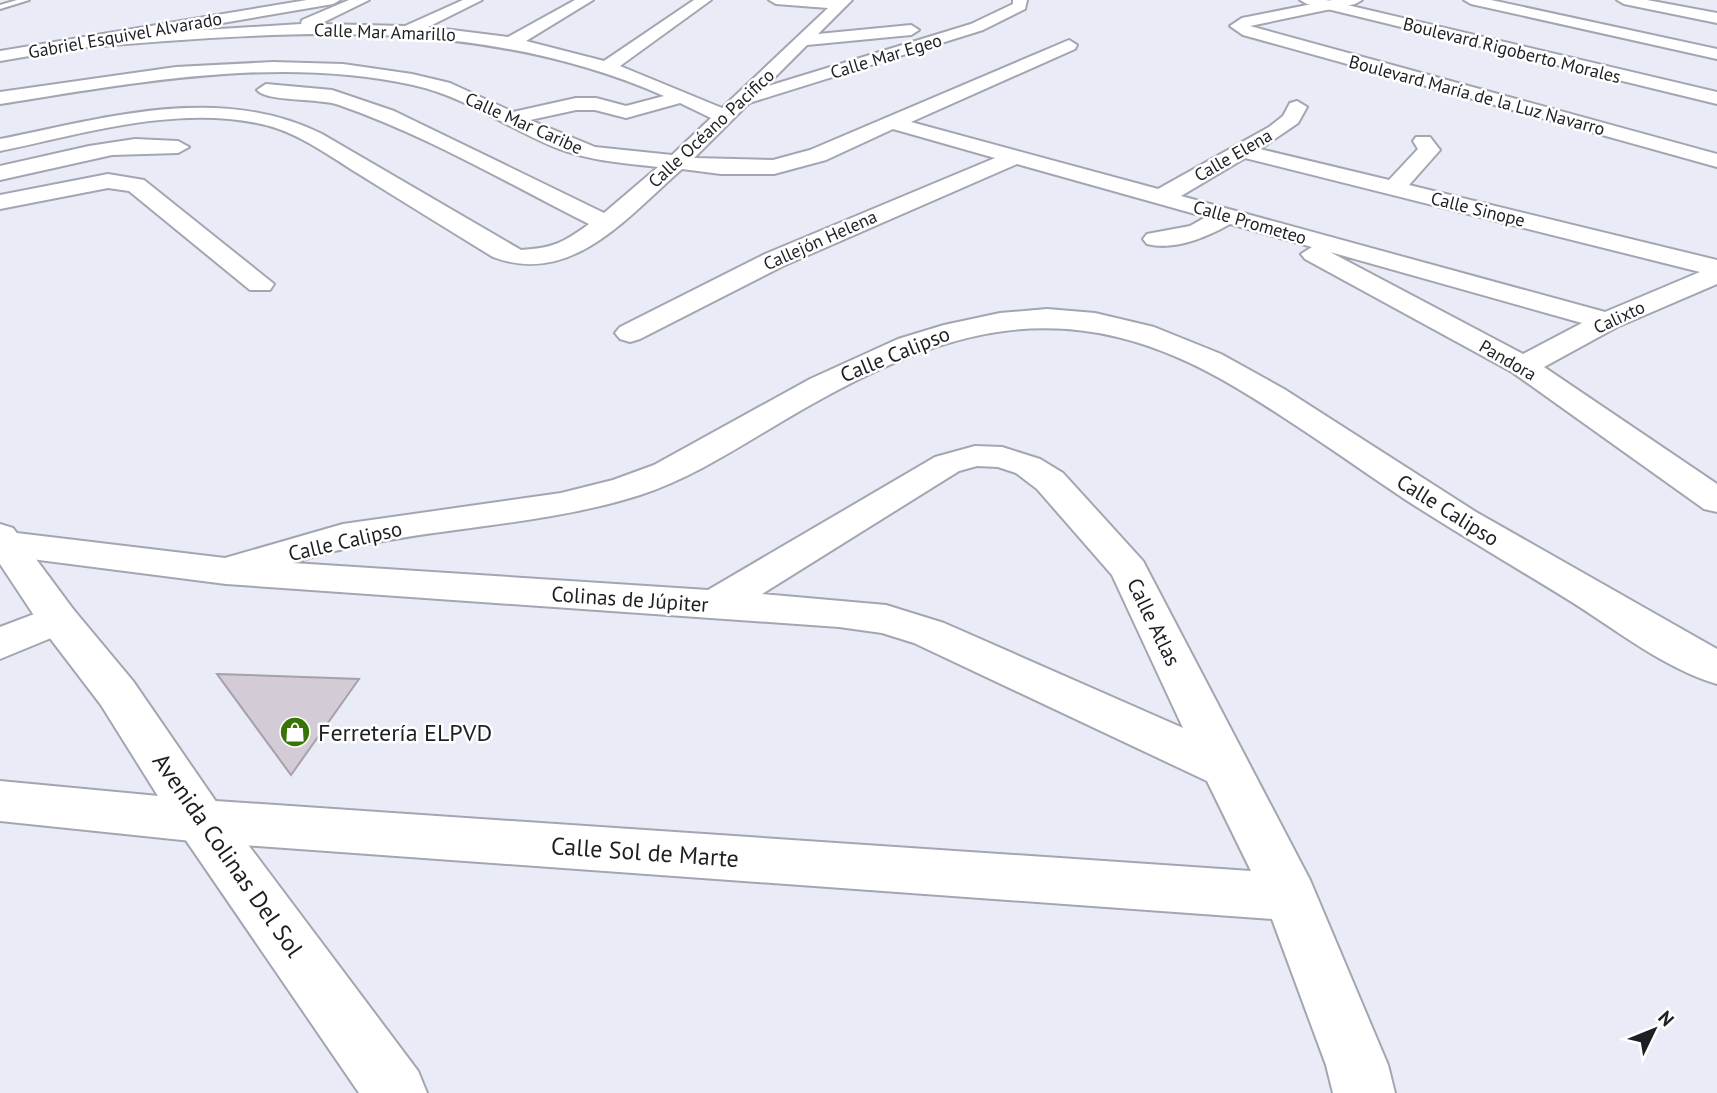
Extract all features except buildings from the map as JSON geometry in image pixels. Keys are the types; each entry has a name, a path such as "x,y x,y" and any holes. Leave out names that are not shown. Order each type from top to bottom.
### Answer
{"street":[{"name":"Gabriel Esquivel Alvarado","path":"0,56 333,0"},
{"path":"293,29 362,0"},
{"path":"409,29 475,0"},
{"path":"510,43 586,0"},
{"path":"605,68 704,0"},
{"path":"776,0 843,2"},
{"name":"Calle Mar Egeo","path":"744,100 993,20 1020,6 1020,0"},
{"name":"Boulevard Rigoberto Morales","path":"1307,0 1717,98"},
{"path":"1329,5 1355,0"},
{"path":"1471,0 1717,54"},
{"path":"1624,0 1717,16"},
{"path":"1644,0 1717,16"},
{"name":"Calle Océano Pacifico","path":"0,145 138,119 176,115 252,117 281,123 332,149 502,252 533,259 571,248 606,223 677,162 722,116 744,100 843,2"},
{"name":"Boulevard María de la Luz Navarro","path":"1329,5 1247,21 1238,26 1249,32 1717,161"},
{"path":"802,41 993,20 1024,28"},
{"name":"Calle Mar Amarillo","path":"76,44 293,29 409,29 510,43 573,57 683,97 722,116"},
{"name":"Calle Mar Caribe","path":"0,98 176,72 315,67 412,79 443,87 585,151 721,167 774,167 798,163 893,124 1069,45 1047,36"},
{"path":"169,54 222,50"},
{"path":"523,66 573,57"},
{"path":"294,92 299,85 318,76 315,67"},
{"path":"248,90 332,96 387,115 606,223"},
{"path":"514,118 576,104 596,104 626,111 683,97"},
{"name":"Calle Elena","path":"1162,197 1276,131 1291,119 1297,107"},
{"name":"Calle Prometeo","path":"893,124 1607,321"},
{"path":"1394,188 1429,150 1423,141"},
{"path":"0,173 116,149 144,145 178,147 176,151 107,181 0,202"},
{"name":"Calle Sinope","path":"1239,150 1717,268"},
{"name":"Callejón Helena","path":"630,332 774,260 1015,157"},
{"path":"107,181 136,185 260,284"},
{"path":"1156,239 1197,232 1229,215"},
{"name":"Pandora","path":"1290,233 1320,258 1523,366 1716,499"},
{"name":"Calixto","path":"1523,366 1607,321 1717,274"},
{"name":"Calle Calipso","path":"226,571 354,534 523,510 630,487 694,460 838,376 937,333 981,323 1031,319 1084,321 1152,336 1195,353 1257,386 1448,512 1717,667"},
{"name":"Calle Atlas","path":"716,604 947,464 975,456 1002,457 1028,466 1050,481 1129,570 1291,897 1357,1065 1364,1093"},
{"name":"Colinas de Júpiter","path":"2,541 138,562 226,571 716,604 886,619 929,633 1225,768"},
{"name":"Avenida Colinas Del Sol","path":"2,541 58,619 117,693 201,821 396,1093"},
{"path":"0,644 58,619"},
{"name":"Calle Sol de Marte","path":"0,801 201,821 1291,897"}],"lane":[{"path":"0,7 25,0"}],"place":[{"name":"Ferretería ELPVD","path":"295,732"}]}
